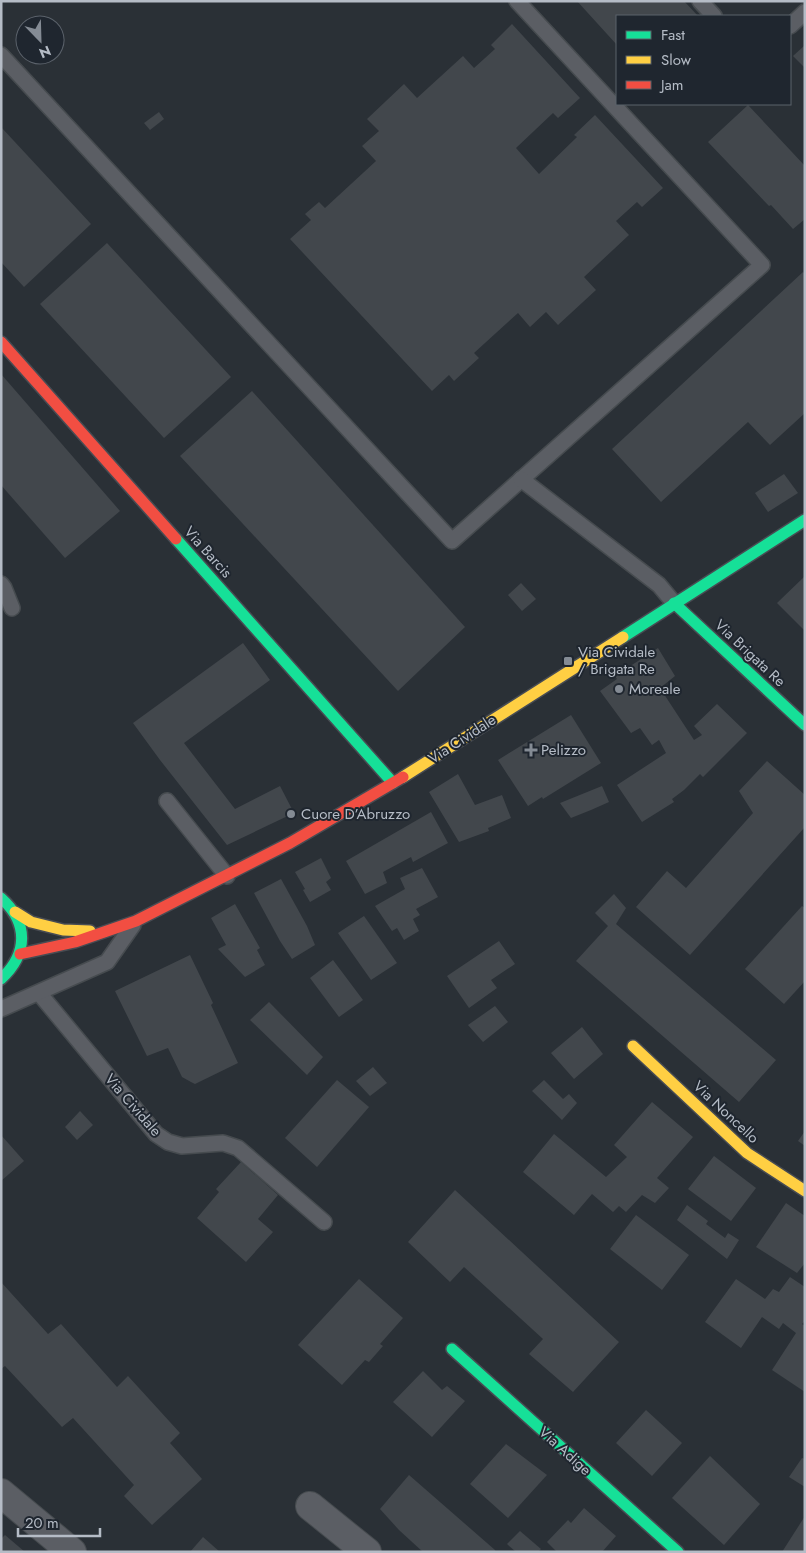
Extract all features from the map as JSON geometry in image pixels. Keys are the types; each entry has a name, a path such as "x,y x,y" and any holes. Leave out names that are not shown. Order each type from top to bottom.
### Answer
{"street":[{"name":"Via Barcis","path":"1,342 393,783"},
{"name":"Via Cividale","path":"1,898 7,901 21,925 23,940 20,954 75,942 136,921 290,843 393,783 805,520"},
{"name":"Via Brigata Re","path":"674,603 805,725"},
{"name":"Via Cividale","path":"15,912 31,922 63,930 104,932"},
{"path":"1,979 14,967 20,954"},
{"name":"Via Noncello","path":"633,1046 747,1153 805,1191"},
{"name":"Via Adige","path":"452,1349 678,1552"},
{"path":"1,1493 72,1552"},
{"path":"310,1506 367,1552"}],"lane":[{"path":"1,55 452,541 762,265 517,1"},
{"path":"700,1 713,15"},
{"path":"791,25 805,12"},
{"path":"522,479 659,586 674,603"},
{"path":"1,584 12,608"},
{"path":"167,801 227,876"},
{"path":"3,1004 39,992 107,962 136,921"},
{"name":"Via Cividale","path":"39,992 156,1134 168,1142 182,1146 223,1142 238,1148 324,1222"}],"building":[{"path":"577,1 684,1 697,15 616,15 616,44"},
{"path":"512,24 580,98 558,118 553,113 516,148 539,174 577,137 574,135 595,115 663,188 642,207 637,202 616,221 629,235 584,277 596,290 558,325 546,312 530,327 518,313 474,353 479,358 454,381 449,375 432,391 290,239 311,220 305,214 319,202 325,208 376,161 362,146 379,131 367,119 404,84 417,98 463,56 474,68 495,49 491,45"},
{"path":"805,45 805,68 793,56"},
{"path":"748,105 805,166 805,219 793,229 708,142"},
{"path":"159,112 164,119 150,130 144,123"},
{"path":"1,127 91,224 24,287 1,262"},
{"path":"107,243 231,377 164,438 40,304"},
{"path":"803,272 805,274 805,413 770,445 748,422 661,502 612,449"},
{"path":"1,374 120,511 65,558 1,485"},
{"path":"252,391 465,627 398,691 180,456"},
{"path":"784,474 798,493 768,512 755,493"},
{"path":"805,576 805,631 777,603"},
{"path":"521,583 536,599 522,611 508,595"},
{"path":"243,643 270,680 184,743 235,809 280,786 294,813 227,845 133,723"},
{"path":"658,648 675,676 660,688 694,740 702,735 694,726 717,704 747,733 703,777 700,774 672,799 674,802 642,822 617,785 666,753 659,740 652,745 640,728 631,733 600,691 617,679 615,676"},
{"path":"571,715 601,763 543,799 542,797 528,806 498,760"},
{"path":"767,761 805,795 805,827 690,955 636,907 667,871 686,888 753,813 739,791"},
{"path":"458,774 475,805 502,795 511,818 488,828 489,831 459,842 429,792"},
{"path":"602,786 609,802 591,810 571,818 560,803"},
{"path":"431,812 448,843 413,862 411,857 383,872 387,883 365,894 346,861"},
{"path":"321,858 331,878 326,882 331,890 310,902 295,872"},
{"path":"422,868 438,897 416,909 420,915 413,919 419,931 404,940 397,928 392,931 375,906 405,889 400,878"},
{"path":"281,879 307,926 315,945 292,959 254,893"},
{"path":"614,894 626,908 616,924 776,1060 739,1102 576,961 608,926 595,913"},
{"path":"235,904 260,948 257,950 265,965 245,977 218,949 226,945 211,918"},
{"path":"802,906 805,908 805,981 784,1004 745,969"},
{"path":"364,916 397,963 371,980 338,933"},
{"path":"499,941 515,964 491,980 497,988 469,1008 447,976"},
{"path":"190,955 213,1003 211,1005 238,1063 195,1084 182,1077 168,1048 147,1056 115,991"},
{"path":"333,960 363,1000 339,1017 310,978"},
{"path":"269,1002 323,1057 307,1075 250,1020"},
{"path":"495,1006 508,1022 483,1042 468,1025"},
{"path":"582,1027 603,1054 574,1079 551,1053"},
{"path":"373,1067 387,1083 370,1096 356,1081"},
{"path":"337,1080 369,1107 317,1167 285,1138"},
{"path":"544,1080 563,1099 569,1094 577,1103 562,1120 532,1091"},
{"path":"652,1102 693,1137 657,1178 669,1188 655,1203 642,1195 626,1212 619,1206 613,1212 592,1194 574,1215 523,1172 554,1134 606,1177 627,1157 614,1145"},
{"path":"80,1111 93,1125 77,1140 65,1127"},
{"path":"805,1131 805,1146 798,1141"},
{"path":"1,1135 24,1161 1,1181"},
{"path":"714,1156 756,1188 731,1221 688,1189"},
{"path":"241,1162 278,1195 258,1219 273,1232 246,1262 197,1218 219,1192 216,1189"},
{"path":"455,1190 619,1342 573,1392 529,1354 543,1339 464,1267 450,1282 408,1242"},
{"path":"786,1203 805,1216 805,1263 797,1273 756,1247"},
{"path":"687,1205 708,1221 706,1224 725,1238 728,1233 739,1240 727,1259 677,1220"},
{"path":"636,1215 689,1255 662,1290 610,1249"},
{"path":"790,1277 805,1287 805,1321 802,1324 805,1326 805,1392 772,1370 796,1333 783,1323 779,1329 762,1317 741,1348 705,1322 736,1279 765,1299 773,1289 779,1292"},
{"path":"359,1279 403,1318 380,1344 383,1346 369,1362 365,1360 342,1385 298,1345"},
{"path":"1,1282 48,1334 61,1324 117,1387 128,1376 180,1433 170,1443 202,1479 152,1525 124,1496 134,1485 73,1418 62,1427 5,1366 1,1369"},
{"path":"423,1371 442,1390 447,1386 465,1401 432,1437 393,1402"},
{"path":"646,1410 682,1443 652,1476 616,1443"},
{"path":"506,1444 547,1475 508,1518 470,1484"},
{"path":"710,1456 760,1504 724,1545 672,1498"},
{"path":"802,1458 805,1459 805,1487 789,1477"},
{"path":"409,1475 496,1552 423,1552 380,1509"},
{"path":"584,1508 616,1536 602,1552 557,1552 547,1542 568,1520 571,1523"},
{"path":"805,1516 805,1552 782,1552"},
{"path":"520,1531 541,1549 538,1552 516,1552 507,1544"},
{"path":"5,1535 25,1552 1,1552 1,1539"},
{"path":"203,1537 220,1552 190,1552"}],"traffic: fast":[{"path":"623,637 805,520"},
{"path":"176,539 393,783"},
{"path":"674,603 805,725"},
{"path":"1,898 17,918 22,939 16,959 1,979"},
{"path":"452,1349 678,1552"}],"traffic: slow":[{"path":"403,777 623,637"},
{"path":"15,912 31,922 63,930 90,931"},
{"path":"633,1046 747,1153 805,1191"}],"traffic: jam":[{"path":"1,342 176,539"},
{"path":"20,954 75,942 136,921 290,843 403,777"}],"place":[{"name":"Via Cividale / Brigata Re","path":"568,661"},
{"name":"Moreale","path":"619,689"},
{"name":"Pelizzo","path":"531,750"},
{"name":"Cuore D’Abruzzo","path":"291,814"}]}
